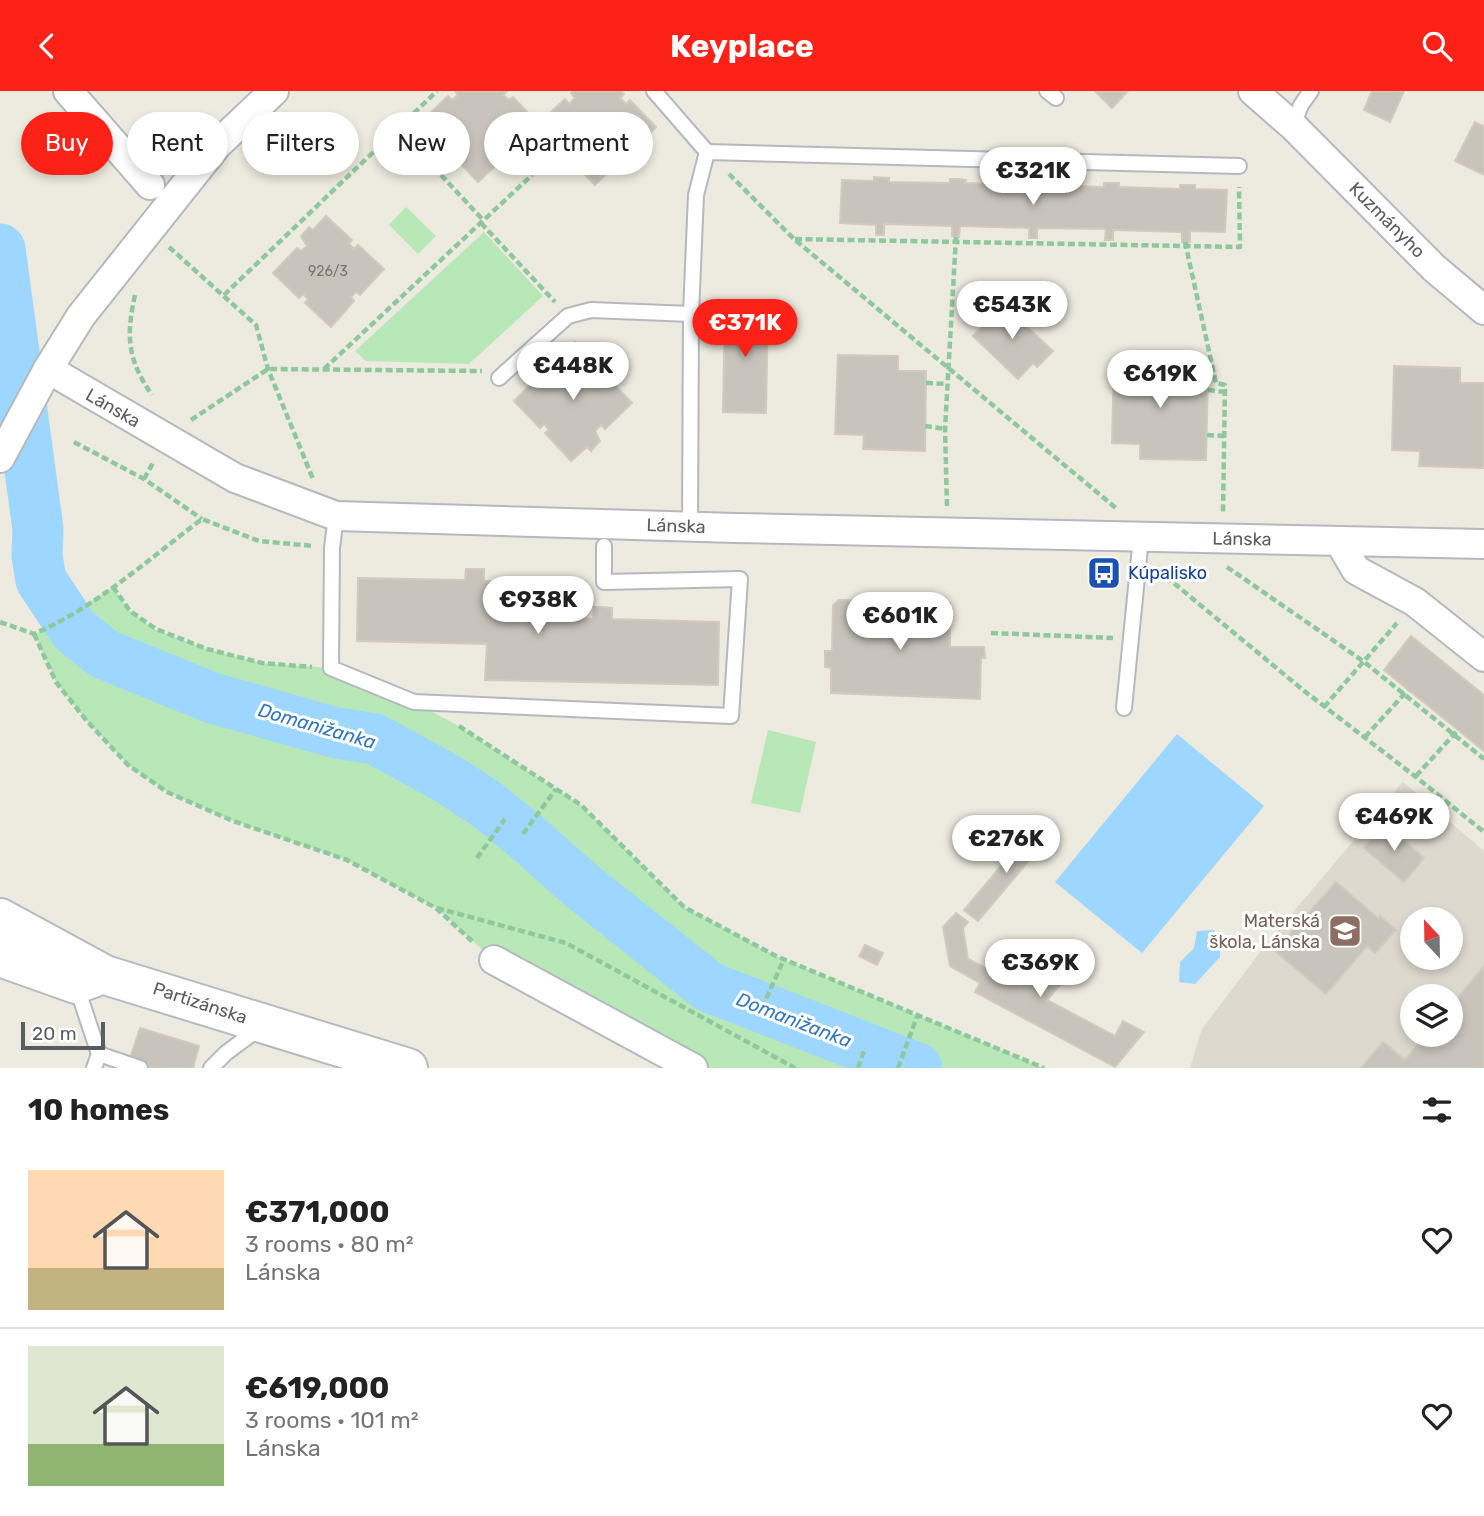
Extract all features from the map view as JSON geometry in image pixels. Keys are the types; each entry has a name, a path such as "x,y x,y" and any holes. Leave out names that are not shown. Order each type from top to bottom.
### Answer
{"main road":[{"name":"Partizánska","path":"0,918 91,979"},
{"name":"Partizánska","path":"0,957 265,1024 385,1065"}],"street":[{"path":"68,91 150,185"},
{"path":"4,450 81,316 217,145 274,91"},
{"name":"Kuzmányho","path":"1253,91 1293,126 1434,268 1484,310"},
{"name":"Lánska","path":"43,379 235,478 336,516 690,527 1484,544"},
{"path":"1339,541 1356,570 1415,602 1484,657"},
{"path":"494,960 693,1068"}],"lane":[{"path":"654,91 706,152 1238,166"},
{"path":"1293,126 1301,105 1311,91"},
{"path":"690,527 691,314 696,195 706,152"},
{"path":"499,378 568,316 592,310 691,314"},
{"path":"336,516 332,548 331,668 414,702 731,716 740,579 604,582 604,546"},
{"path":"1124,708 1141,537"},
{"path":"91,979 97,1061 140,1068"},
{"path":"211,1068 226,1053 265,1024"}],"path":[{"path":"415,112 437,91"},
{"path":"706,152 794,239 1123,514"},
{"path":"224,295 373,153"},
{"path":"794,239 1032,241 1240,247 1238,166"},
{"path":"440,175 568,316"},
{"path":"324,369 532,175"},
{"path":"880,235 880,241"},
{"path":"940,532 947,510 944,429 956,240"},
{"path":"165,244 256,325 268,369 317,489"},
{"path":"1185,244 1216,383 1225,385 1223,514"},
{"path":"135,294 130,317 130,353 153,398"},
{"path":"185,425 268,369 485,371 499,378"},
{"path":"926,383 947,384"},
{"path":"1208,390 1225,392"},
{"path":"925,426 944,429"},
{"path":"1207,435 1224,436"},
{"path":"75,442 144,479 202,519 259,541 332,548"},
{"path":"144,479 155,460"},
{"path":"0,622 34,634 51,627 113,587 202,519"},
{"path":"1153,566 1324,707 1484,832"},
{"path":"1227,567 1406,692 1456,732 1484,759"},
{"path":"113,587 130,611 147,624 194,644 262,663 331,668"},
{"path":"1324,707 1415,602"},
{"path":"991,633 1131,639"},
{"path":"34,634 56,681 86,720 128,765 167,792 233,821 347,860 436,908 566,943 794,1068"},
{"path":"1365,737 1406,692"},
{"path":"414,702 455,724 581,805 684,907 784,959 1044,1068"},
{"path":"1416,777 1456,732"},
{"path":"523,834 556,789"},
{"path":"477,858 505,819"},
{"path":"1478,827 1484,820"},
{"path":"436,908 494,960"},
{"path":"762,1008 784,959"},
{"path":"898,1068 918,1014"},
{"path":"858,1068 866,1048"}],"shaded area":[{"name":"Materská škola, Lánska","path":"1403,782 1484,851 1484,1068 1190,1068 1202,1029 1267,943"}],"green space":[{"path":"406,207 436,236 418,254 389,225"},
{"path":"484,232 543,296 469,364 366,361 355,351"},
{"path":"113,587 130,611 156,630 207,649 262,663 331,668 414,702 455,724 581,805 684,907 776,956 1044,1068 693,1068 494,960 436,908 347,860 233,821 167,792 128,765 86,720 56,682 34,634 51,627"},
{"path":"768,730 816,742 800,813 751,803"}],"water":[{"path":"1177,734 1264,806 1142,953 1055,882"},
{"path":"1214,930 1220,940 1220,957 1195,984 1179,982 1180,962 1194,948 1197,931"}],"building":[{"path":"455,91 507,91 503,95 509,100 513,97 527,112 484,112 486,175 478,182 470,174 470,112 431,112 448,96 452,100 458,95"},
{"path":"621,91 624,94 620,98 626,104 630,100 642,112 551,112 565,99 569,104 575,98 571,93"},
{"path":"1095,91 1128,91 1112,108"},
{"path":"1372,91 1404,91 1390,122 1364,110"},
{"path":"1475,122 1484,127 1484,175 1455,161"},
{"path":"585,175 605,175 595,185"},
{"path":"874,177 889,178 889,182 950,183 950,179 958,179 966,180 965,183 1028,185 1028,181 1035,181 1043,182 1043,185 1104,187 1104,183 1119,183 1119,187 1180,189 1180,185 1195,185 1195,189 1227,190 1225,232 1190,231 1190,242 1182,242 1182,232 1113,230 1113,240 1105,240 1106,229 1037,228 1037,238 1029,238 1029,228 960,226 959,237 956,237 952,236 952,226 884,224 884,235 876,235 876,225 840,223 842,180 874,181"},
{"path":"326,216 352,240 349,244 354,249 358,245 384,269 360,295 356,292 351,297 354,301 331,327 305,303 308,299 303,294 299,298 273,273 297,248 301,251 307,246 301,236 309,227 313,230"},
{"path":"998,301 1029,323 1026,326 1053,351 1037,367 1033,363 1018,379 973,336 993,315 990,311"},
{"path":"725,306 768,307 766,413 723,412"},
{"path":"575,342 601,370 597,374 603,380 606,376 632,403 605,429 601,425 595,431 600,441 591,451 587,447 571,461 545,433 549,430 544,424 540,428 514,401 541,374 545,379 551,373 547,369"},
{"path":"838,355 898,356 898,371 926,371 925,451 863,449 864,435 835,434"},
{"path":"1114,358 1181,361 1180,376 1208,376 1206,460 1140,459 1140,444 1112,443"},
{"path":"1394,366 1460,368 1460,383 1484,383 1484,468 1419,466 1420,451 1392,450"},
{"path":"466,569 484,569 484,581 490,581 489,609 499,609 499,617 593,619 594,607 603,607 612,608 612,619 719,622 718,685 485,680 487,644 357,641 358,578 465,580"},
{"path":"839,600 950,603 950,647 984,647 985,658 981,658 980,699 831,693 831,668 825,667 825,651 832,651 833,605"},
{"path":"1411,636 1484,695 1484,751 1384,670"},
{"path":"1385,824 1424,858 1404,882 1364,848"},
{"path":"1033,828 1047,839 978,921 964,910"},
{"path":"1336,882 1396,930 1375,953 1367,946 1326,994 1275,951"},
{"path":"956,913 968,922 963,928 968,959 1021,986 1052,949 1074,968 1047,1000 1115,1036 1123,1021 1144,1032 1115,1067 975,992 980,983 950,966 943,927"},
{"path":"865,945 883,953 877,965 859,956"},
{"path":"1484,966 1484,1068 1361,1068 1383,1042 1405,1060 1416,1047 1463,1047 1463,991"},
{"path":"140,1028 199,1046 193,1068 127,1068"}],"waterway":[{"name":"Domanižanka","path":"0,249 38,529 37,556 41,580 74,630 104,654 212,698 337,733 375,739 448,779 486,804 582,886 709,987 917,1068"}],"place":[{"name":"Kúpalisko","path":"1104,573"},
{"name":"Materská škola, Lánska","path":"1345,931"}]}
